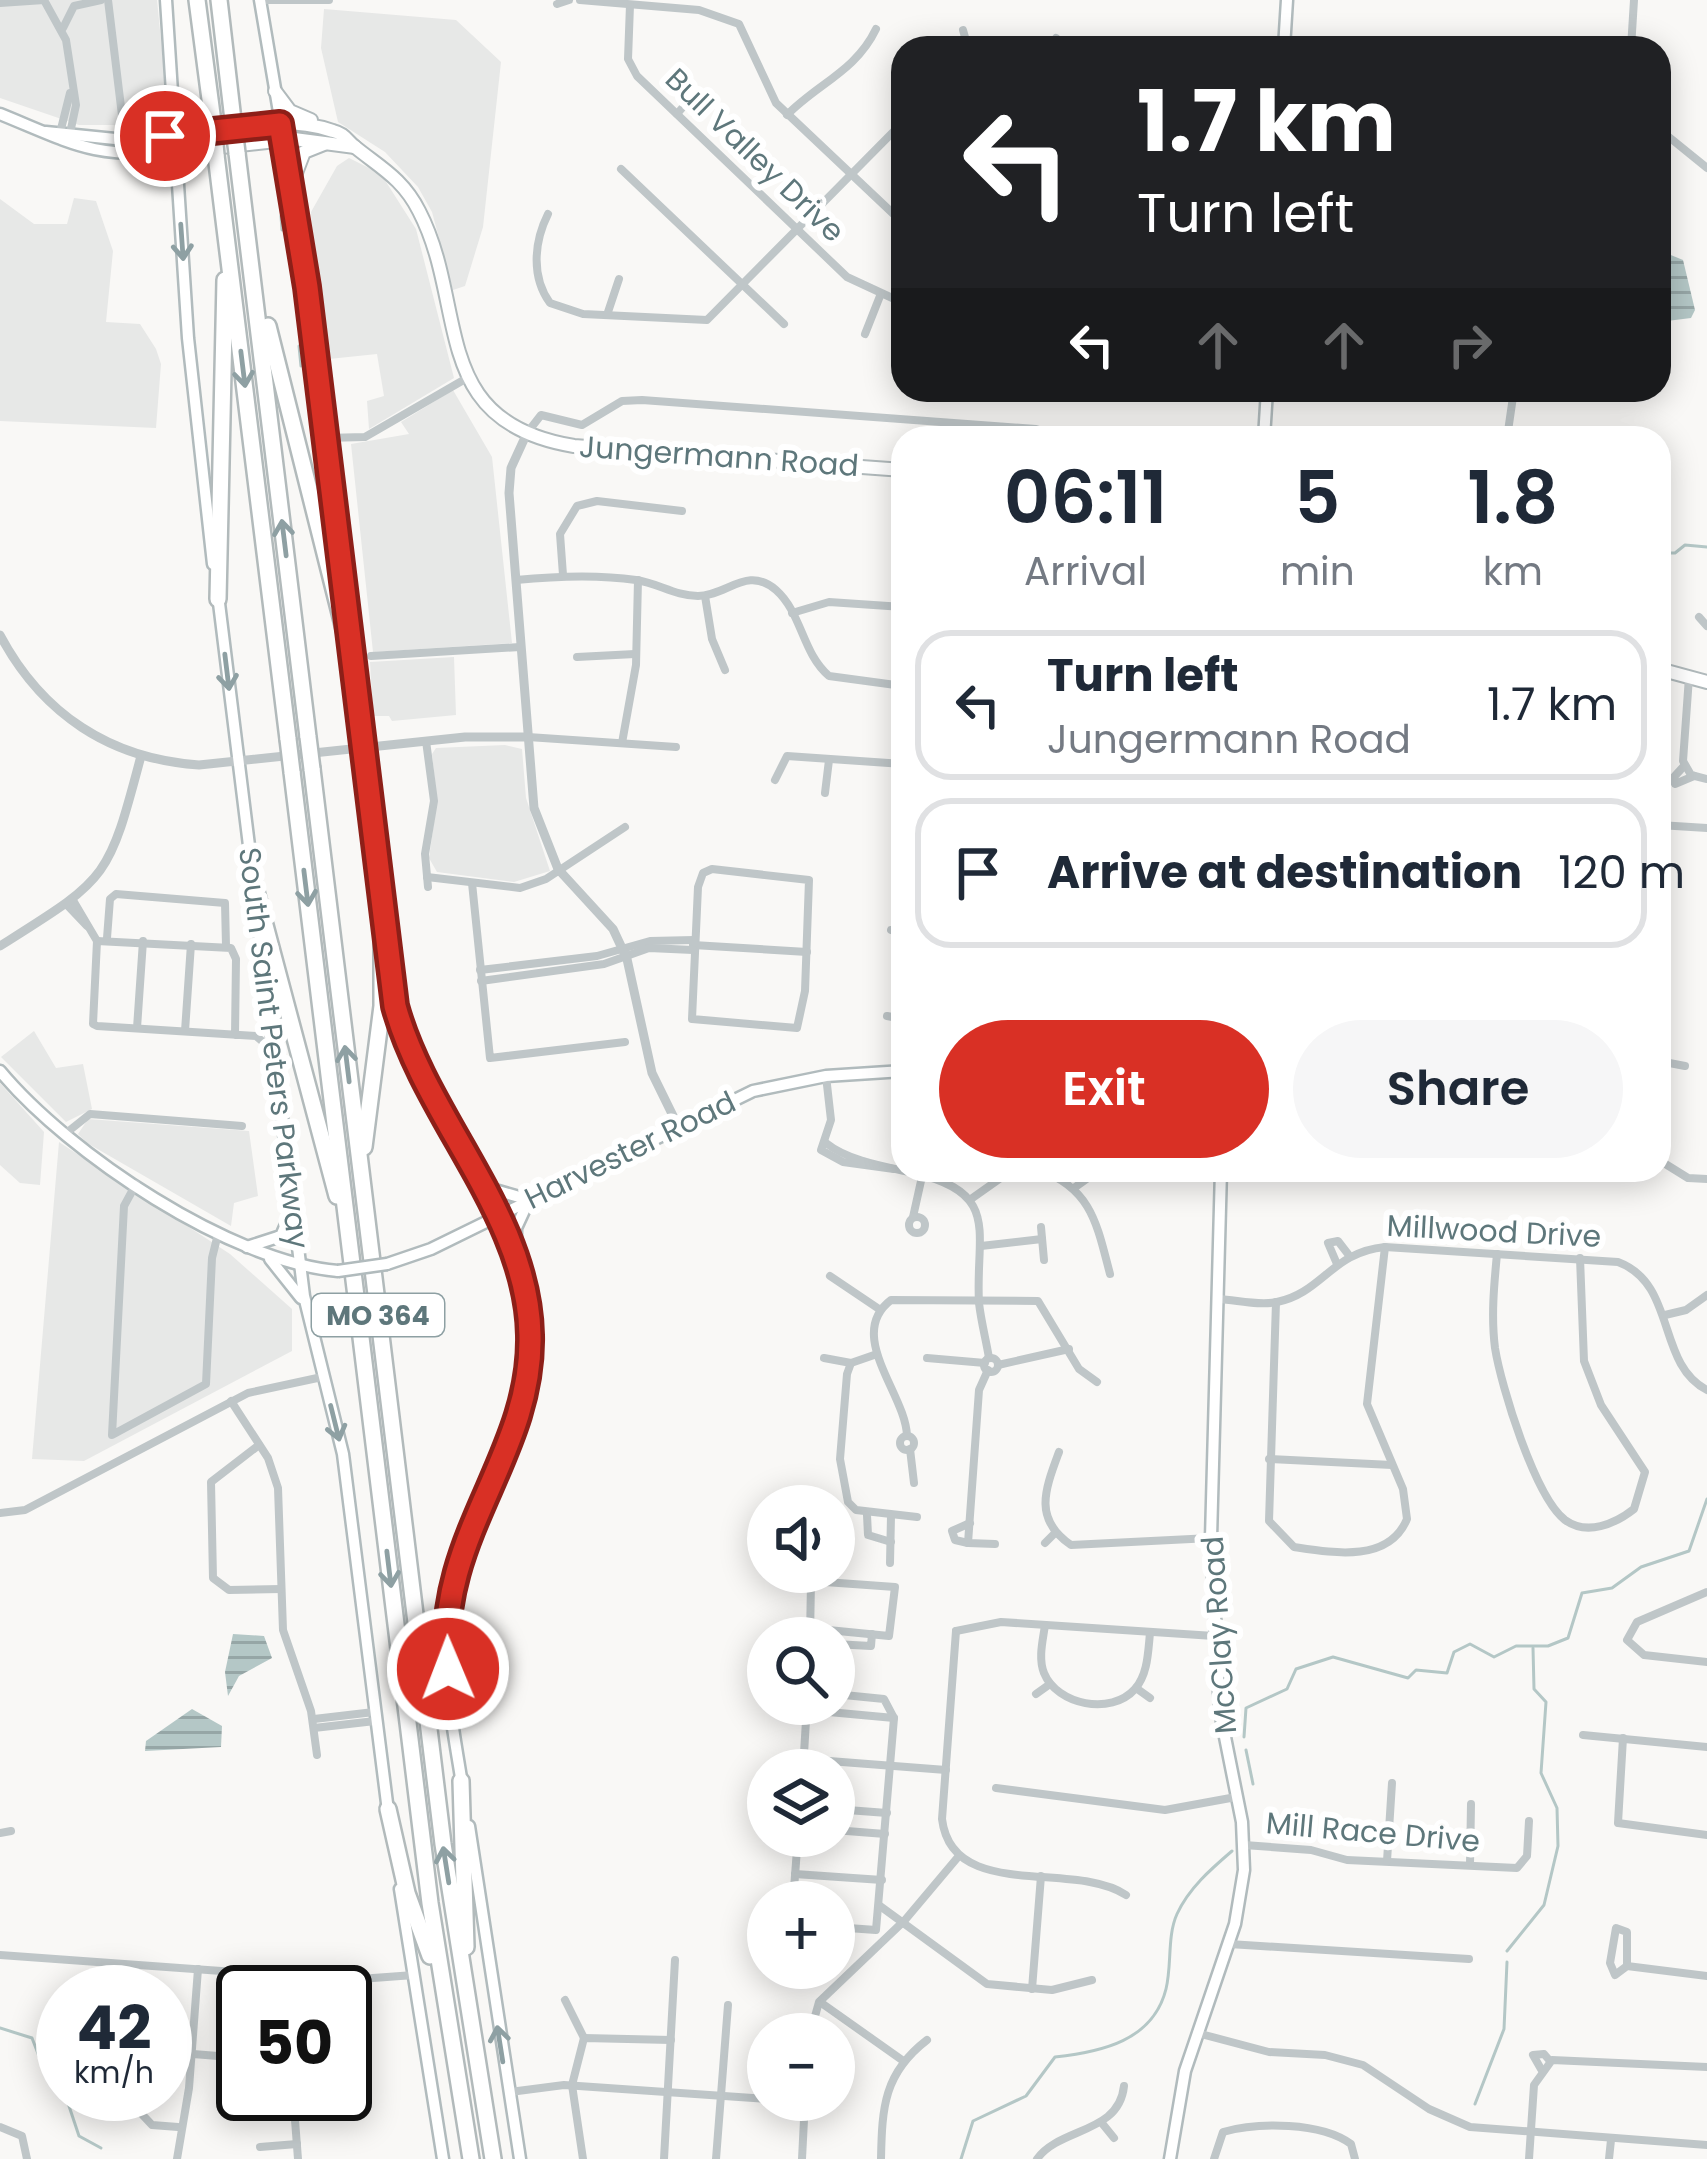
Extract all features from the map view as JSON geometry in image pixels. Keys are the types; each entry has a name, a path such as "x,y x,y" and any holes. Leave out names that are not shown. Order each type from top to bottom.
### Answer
{"highway":[{"name":"MO 364","path":"197,0 444,1997 471,2159"},
{"name":"MO 364","path":"219,0 362,1180 464,1980 494,2159"},
{"path":"248,242 348,645"},
{"path":"218,599 228,253"},
{"path":"253,880 349,1232"},
{"path":"362,1180 382,1006 382,927"},
{"path":"461,1781 464,1980"},
{"path":"388,1809 407,1894 444,1997"}],"main road":[{"name":"South Saint Peters Parkway","path":"166,0 194,400 305,1305 343,1454 388,1809 443,2159"},
{"path":"260,0 292,186 382,927 400,1026 516,1259"},
{"path":"1285,36 1287,0"},
{"path":"275,92 290,111 322,128"},
{"name":"Jungermann Road","path":"0,114 60,138 142,154 284,140 355,147"},
{"name":"Jungermann Road","path":"60,138 125,140 280,124 345,135 395,176 423,218 454,350 467,377 488,406 527,433 574,446 891,469"},
{"path":"292,186 304,152 328,144"},
{"path":"142,154 166,164 179,188"},
{"path":"1671,672 1707,682"},
{"name":"Harvester Road","path":"0,1073 64,1136 136,1184 269,1258 301,1268 338,1271 387,1264 753,1091 826,1076 891,1072"},
{"name":"McClay Road","path":"1170,2159 1196,2032 1243,1889 1244,1845 1222,1723 1214,1636 1211,1538 1221,1182"},
{"path":"479,1186 530,1199 516,1228 516,1259 530,1334 526,1389 461,1549 446,1611 461,1781 520,2159"},
{"path":"244,1247 281,1236 294,1202"},
{"path":"269,1258 305,1305"}],"street":[{"path":"0,3 44,0 62,29 76,105 60,138"},
{"path":"62,29 74,6 105,0 125,140"},
{"path":"260,0 329,0"},
{"path":"557,4 569,0"},
{"path":"580,0 699,10 739,24 776,104 891,213"},
{"path":"1632,36 1634,0"},
{"name":"Bull Valley Drive","path":"630,5 627,45 632,68 847,277 891,299"},
{"path":"787,115 811,90 836,79 856,61 876,29"},
{"path":"963,30 965,36"},
{"path":"677,114 689,100"},
{"path":"548,214 540,231 536,273 547,298 569,312 707,320 746,286 891,135"},
{"path":"1671,139 1707,168"},
{"path":"621,169 784,324"},
{"path":"607,315 619,280"},
{"path":"865,334 880,296"},
{"path":"538,306 547,298"},
{"path":"325,438 365,437 467,377"},
{"path":"677,1124 646,1052 624,952 600,914 558,869 534,808 511,468 527,433 541,415 582,425 622,401 642,400 996,426"},
{"path":"929,426 930,421"},
{"path":"562,575 560,534 577,506 597,501 668,505 682,511"},
{"path":"516,580 562,575 638,580 668,592 704,596 740,580 758,580 777,591 812,656 829,676 891,684"},
{"path":"622,743 635,654 638,580"},
{"path":"704,596 712,639 725,670"},
{"path":"792,613 829,602 891,606"},
{"path":"1699,617 1707,626"},
{"path":"0,635 37,692 58,712 105,742 142,756 199,765 426,741 528,736 676,747"},
{"path":"371,656 520,647"},
{"path":"577,656 635,654"},
{"path":"1689,677 1684,766 1673,778 1676,784 1694,776"},
{"path":"426,741 434,801 428,882 520,888 625,826"},
{"path":"0,946 71,904 102,873 115,850 142,756"},
{"path":"775,780 788,756 891,763"},
{"path":"825,794 830,760"},
{"path":"1684,766 1694,776 1707,779"},
{"path":"1671,826 1707,828"},
{"path":"703,873 798,874 808,880 802,1021 788,1029 692,1019 693,945 703,873"},
{"path":"472,883 490,1058 625,1042"},
{"path":"235,1035 236,958 226,946 225,903 111,896 92,1022 137,1028 235,1035 256,1036 266,1041 275,1060"},
{"path":"71,904 102,939 226,946"},
{"path":"137,1028 143,941"},
{"path":"184,1031 191,944"},
{"path":"480,975 693,945 807,952"},
{"path":"256,1036 267,1025 268,1010"},
{"path":"887,1016 891,1017"},
{"path":"1671,1063 1685,1066"},
{"path":"826,1076 831,1120 824,1147 891,1167"},
{"path":"64,1136 90,1114 242,1126"},
{"path":"1671,1167 1688,1178 1707,1179"},
{"path":"914,1217 921,1182"},
{"path":"948,1182 971,1199 980,1222 980,1303 990,1364 980,1390 968,1543"},
{"path":"971,1199 995,1182"},
{"path":"1064,1182 1095,1213 1110,1274"},
{"path":"1074,1187 1081,1182"},
{"path":"136,1184 124,1206 112,1435 206,1384 212,1258 218,1232"},
{"path":"1041,1227 1044,1260"},
{"path":"981,1246 1042,1239"},
{"name":"Millwood Drive","path":"1337,1264 1328,1243 1338,1241 1348,1254"},
{"path":"1219,1299 1276,1302 1269,1521 1294,1546 1375,1550 1400,1532 1406,1503 1367,1404 1366,1380 1385,1247"},
{"name":"Millwood Drive","path":"1276,1302 1309,1288 1348,1254 1385,1247 1580,1258 1632,1267 1665,1316 1683,1371 1707,1390"},
{"path":"1497,1254 1495,1345 1512,1410 1553,1506 1575,1526 1597,1528 1634,1509 1645,1472 1601,1405 1584,1361 1580,1258"},
{"path":"830,1276 879,1310"},
{"path":"1665,1316 1686,1310 1707,1295"},
{"path":"914,1483 910,1448 914,1441 907,1436 877,1354 874,1330 879,1310 891,1300 1038,1301 1079,1370 1097,1382"},
{"path":"927,1358 990,1364 1069,1349"},
{"path":"824,1358 851,1363 877,1354"},
{"path":"851,1363 840,1459 848,1502 867,1514 917,1517"},
{"path":"0,1513 25,1510 231,1401 322,1377"},
{"path":"231,1401 259,1445 279,1496 286,1642 314,1724 317,1755"},
{"path":"259,1445 212,1482 213,1578 226,1589 281,1589"},
{"path":"1059,1452 1043,1509 1055,1533 1071,1545 1096,1548 1211,1538"},
{"path":"1269,1459 1392,1466"},
{"path":"867,1514 868,1535 890,1542"},
{"path":"890,1562 891,1516"},
{"path":"970,1523 952,1532 955,1540 995,1544"},
{"path":"1400,1532 1413,1541"},
{"path":"1045,1543 1055,1533"},
{"path":"810,1617 811,1581 895,1587 892,1633 855,1634"},
{"path":"1707,1592 1637,1622 1627,1640 1644,1655 1707,1662"},
{"path":"948,1622 956,1631 944,1832 958,1857 1104,1884 1126,1895"},
{"path":"956,1631 991,1622 1214,1636"},
{"path":"1045,1625 1041,1660 1050,1684 1067,1699 1094,1703 1124,1698 1136,1688 1144,1673 1150,1633"},
{"path":"855,1645 871,1646 872,1634"},
{"path":"1036,1694 1050,1684"},
{"path":"1136,1688 1150,1698"},
{"path":"855,1696 884,1699 894,1718 876,1930 855,1928"},
{"path":"855,1713 894,1718"},
{"path":"314,1724 375,1717"},
{"path":"1582,1735 1707,1747"},
{"path":"1623,1738 1618,1823 1707,1835"},
{"path":"855,1765 946,1770"},
{"path":"1387,1861 1392,1784"},
{"path":"996,1788 1165,1810 1238,1797"},
{"path":"1470,1864 1471,1804"},
{"path":"855,1811 886,1813"},
{"name":"Mill Race Drive","path":"1244,1845 1387,1861 1522,1868 1529,1821"},
{"path":"0,1833 11,1831"},
{"path":"855,1832 885,1834"},
{"path":"795,1881 796,1857"},
{"path":"816,2013 819,2002 904,1920 958,1857"},
{"path":"795,1874 882,1880"},
{"path":"1032,1989 1042,1876"},
{"path":"880,1906 987,1984 1060,1990 1092,1981"},
{"path":"1616,1928 1627,1932 1627,1966 1618,1975 1610,1969 1616,1928"},
{"path":"1228,1944 1469,1959"},
{"path":"0,1955 346,1980 414,1976"},
{"path":"664,2159 675,1960"},
{"path":"1627,1966 1707,1976"},
{"path":"177,2159 178,2127 193,2054 198,1969"},
{"path":"565,2000 584,2038 572,2085 583,2159"},
{"path":"819,2002 902,2060"},
{"path":"716,2159 728,2005"},
{"path":"1196,2032 1269,2052 1342,2059 1380,2074 1444,2116 1470,2127 1707,2145"},
{"path":"584,2038 670,2040"},
{"path":"881,2159 885,2095 902,2060 927,2041"},
{"path":"193,2054 216,2056"},
{"path":"1541,2069 1533,2054 1544,2054 1550,2061"},
{"path":"1529,2159 1534,2085 1550,2061 1707,2067"},
{"path":"508,2092 572,2085 747,2098"},
{"path":"1037,2159 1048,2146 1100,2122 1118,2108 1124,2086"},
{"path":"148,2121 178,2127"},
{"path":"295,2121 298,2159"},
{"path":"802,2159 804,2121"},
{"path":"1216,2121 1225,2131 1316,2129 1346,2140 1355,2155"},
{"path":"1100,2122 1114,2138"},
{"path":"0,2127 22,2136 27,2159"},
{"path":"1214,2159 1225,2131"},
{"path":"1609,2159 1611,2140"},
{"path":"260,2146 297,2144"}],"shaded area":[{"path":"0,0 157,0 168,111 160,125 79,125 0,98"},
{"path":"324,9 456,20 501,62 483,227 465,286 453,290 432,212 418,187 385,152 338,122 321,48"},
{"path":"349,158 381,174 416,229 454,378 369,429 367,401 384,396 377,354 329,359 312,244 311,212 337,166"},
{"path":"74,198 96,201 113,251 106,322 140,324 156,349 161,364 156,428 0,421 0,199 34,224 67,224"},
{"path":"1671,255 1683,260 1695,310 1691,318 1671,320"},
{"path":"453,390 492,457 512,643 373,652 351,444 409,434 401,422"},
{"path":"454,657 456,715 392,721 389,716 373,716 370,662"},
{"path":"505,745 522,749 526,798 550,871 514,882 437,872 429,858 437,801 432,754 436,748"},
{"path":"34,1031 56,1068 83,1064 92,1109 66,1122 1,1057"},
{"path":"0,1083 44,1132 40,1185 20,1183 0,1165"},
{"path":"88,1119 249,1131 258,1196 234,1203 231,1226 87,1143 78,1134"},
{"path":"59,1142 230,1254 292,1309 292,1351 84,1461 32,1459"},
{"path":"233,1634 264,1636 272,1658 239,1676 228,1696 225,1672"},
{"path":"192,1709 222,1726 221,1747 145,1751 146,1741"}],"waterway":[{"path":"281,216 282,230"},
{"path":"299,346 301,366"},
{"path":"1671,553 1685,545 1707,547"},
{"path":"1244,1737 1246,1708 1287,1689 1296,1669 1333,1657 1408,1678 1416,1670 1447,1673 1454,1652 1470,1644 1494,1657 1516,1646 1548,1646 1568,1638 1582,1593 1612,1588 1641,1567 1689,1551 1707,1499"},
{"path":"1507,1951 1544,1905 1558,1846 1557,1808 1541,1773 1546,1702 1534,1689 1533,1648"},
{"path":"1246,1750 1253,1784"},
{"path":"961,2159 973,2121 1026,2096 1055,2057 1123,2041 1150,2021 1166,1989 1177,1914 1194,1887 1232,1851"},
{"path":"1475,2104 1504,2029 1507,1962"},
{"path":"0,2028 32,2038 36,2048"},
{"path":"74,2121 79,2136 101,2148"}],"route":[{"path":"165,136 280,124 307,287 395,1006 417,1063 510,1246 526,1299 530,1334 526,1389 455,1564 445,1621 448,1669"}]}
